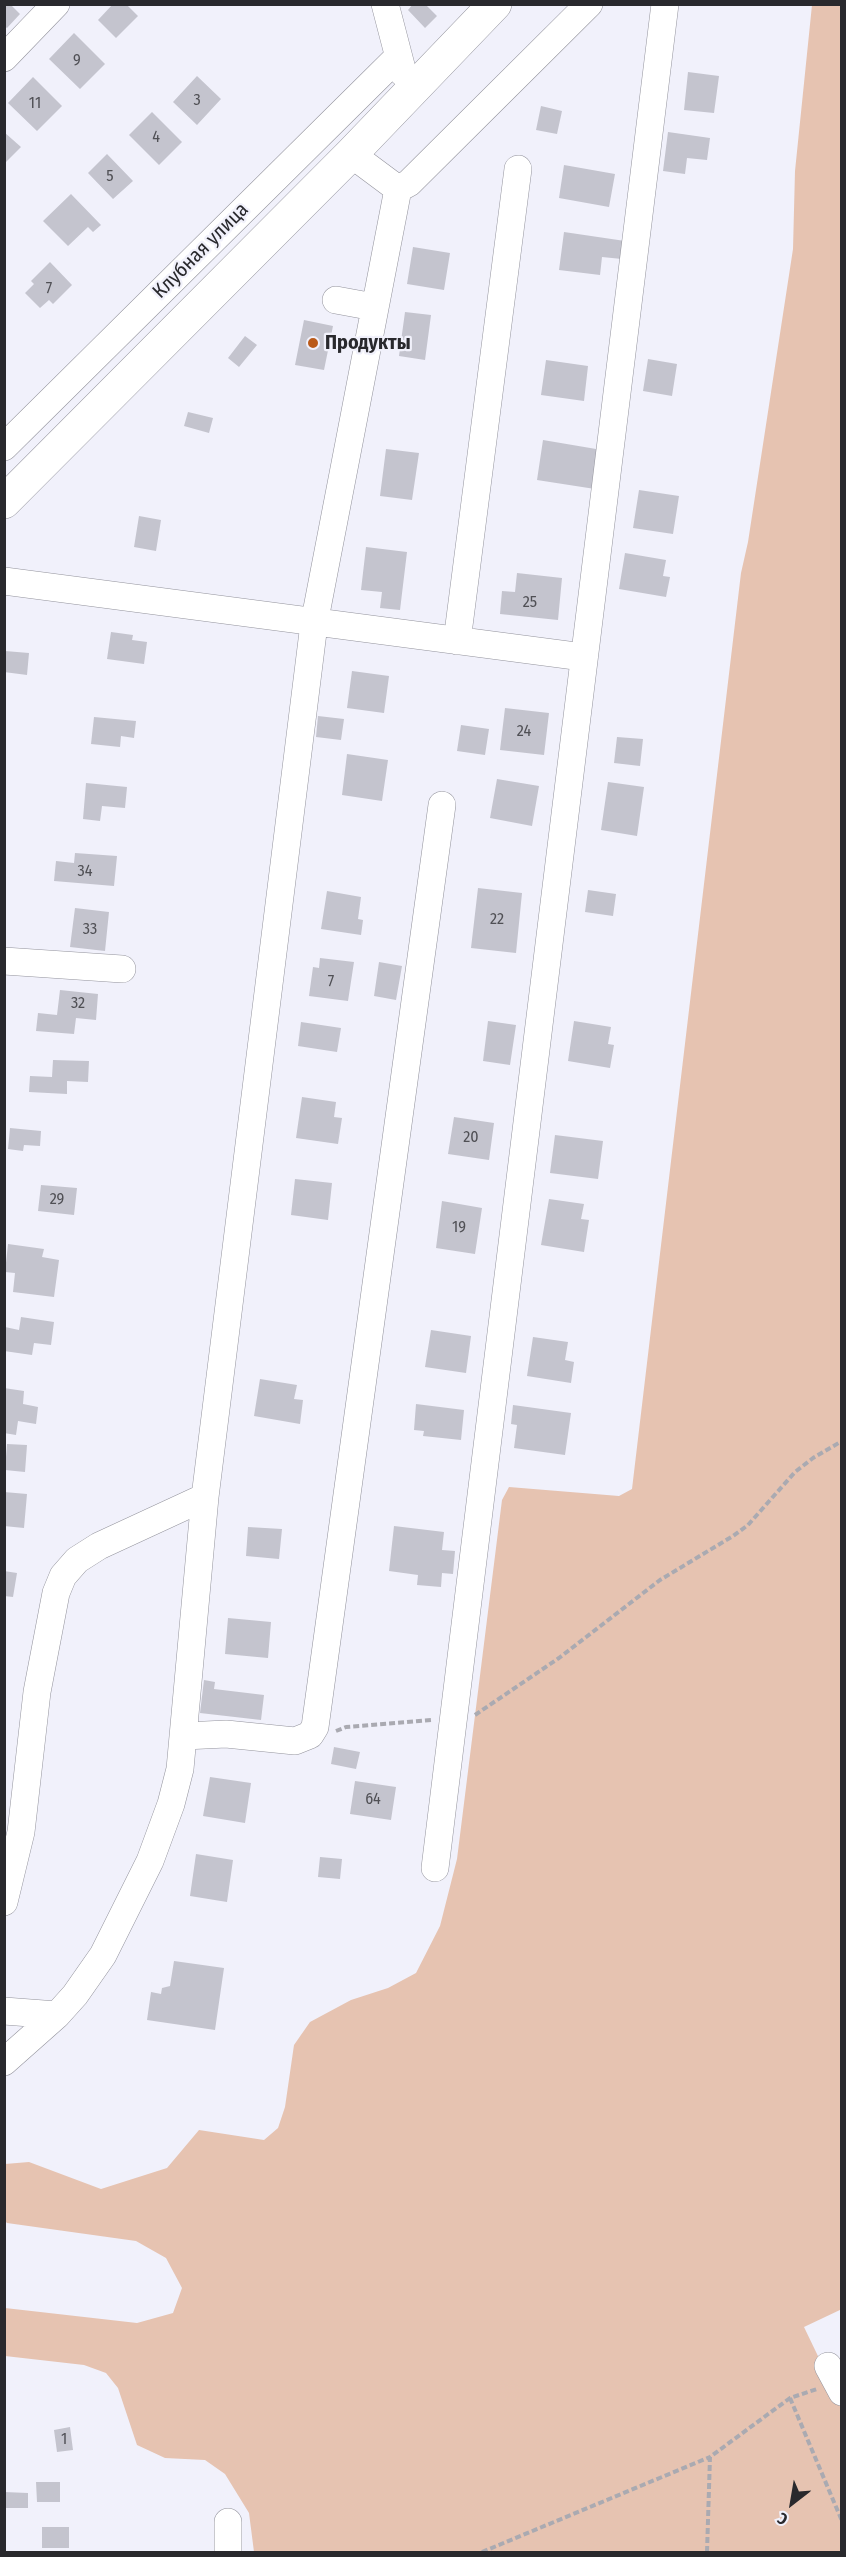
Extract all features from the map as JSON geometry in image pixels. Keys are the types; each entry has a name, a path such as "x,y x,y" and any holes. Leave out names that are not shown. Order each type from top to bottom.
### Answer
{"main road":[{"path":"4,502 351,154 495,4"}],"street":[{"path":"4,58 56,4"},
{"path":"4,2062 57,2015 75,1995 102,1956 150,1861 171,1804 180,1769 205,1497 314,624 398,189 409,183 589,4"},
{"path":"435,1868 665,4"},
{"path":"391,12 398,57 410,91"},
{"name":"Клубная улица","path":"4,447 398,57"},
{"path":"351,154 398,189"},
{"path":"458,641 518,169"},
{"path":"336,300 374,307"},
{"path":"4,581 314,624 583,657"},
{"path":"184,1736 226,1734 295,1741 310,1735 315,1727 442,805"},
{"path":"4,961 122,969"},
{"path":"4,1902 21,1832 37,1692 56,1593 63,1576 77,1560 99,1546 205,1497"},
{"path":"4,2011 57,2015"},
{"path":"828,2366 842,2392"},
{"path":"228,2522 228,2553"}],"path":[{"path":"295,1741 312,1740 346,1727 477,1715 559,1658 660,1580 748,1525 795,1472 842,1441"},
{"path":"482,2553 710,2457 790,2398 812,2393 821,2386 828,2366"},
{"path":"790,2398 842,2521"},
{"path":"707,2553 710,2457"}],"shaded area":[{"path":"812,5 841,5 842,2309 804,2327 841,2404 841,2552 254,2552 249,2513 225,2474 205,2460 165,2458 137,2445 118,2388 106,2373 84,2365 5,2356 5,2308 137,2323 173,2313 182,2288 166,2258 136,2241 7,2223 5,2221 5,2164 29,2162 101,2189 167,2168 199,2130 264,2140 278,2128 285,2107 294,2045 310,2022 351,2000 388,1988 416,1973 440,1926 457,1859 502,1500 509,1487 619,1496 632,1489 741,573 748,542 793,249 795,171"}],"building":[{"path":"4,4 10,4 20,14 7,28 4,26"},
{"path":"113,4 126,4 138,16 116,38 98,20"},
{"path":"413,4 425,4 437,16 425,28 408,10"},
{"path":"74,33 105,64 80,89 49,59"},
{"path":"688,72 719,76 714,113 684,110"},
{"path":"197,76 221,99 197,125 173,102"},
{"path":"33,77 62,106 37,131 8,103"},
{"path":"541,106 562,111 557,134 536,130"},
{"path":"152,112 182,142 159,165 129,135"},
{"path":"4,132 21,147 4,164"},
{"path":"668,132 710,138 707,160 687,158 685,174 663,171"},
{"path":"107,154 133,181 113,199 88,173"},
{"path":"564,165 615,174 609,207 559,198"},
{"path":"71,194 101,225 93,232 88,227 68,246 43,221"},
{"path":"564,232 625,241 622,259 602,257 600,275 559,270"},
{"path":"413,247 450,253 444,290 407,284"},
{"path":"50,262 72,285 53,304 49,300 40,308 25,293 34,284 31,281"},
{"path":"405,312 431,315 425,360 399,356"},
{"path":"304,320 333,326 324,370 295,365"},
{"path":"245,336 257,345 239,367 228,358"},
{"path":"648,359 677,364 672,396 643,391"},
{"path":"546,360 588,366 584,401 541,395"},
{"path":"188,412 213,418 209,433 184,426"},
{"path":"543,440 602,450 595,489 537,480"},
{"path":"386,449 419,453 412,500 380,496"},
{"path":"639,490 679,496 673,534 633,528"},
{"path":"139,516 161,520 156,551 134,547"},
{"path":"366,547 407,552 400,610 380,608 382,592 361,590"},
{"path":"625,553 666,560 663,576 670,577 666,597 619,589"},
{"path":"517,573 562,578 558,620 500,614 502,591 515,592"},
{"path":"111,632 133,635 132,640 147,642 144,664 107,659"},
{"path":"5,651 29,653 27,675 4,672"},
{"path":"352,671 389,676 384,713 347,708"},
{"path":"505,708 549,713 544,755 500,750"},
{"path":"318,716 344,719 341,740 316,737"},
{"path":"94,717 136,721 134,738 121,736 120,747 91,744"},
{"path":"461,725 489,729 485,755 457,751"},
{"path":"617,737 643,739 640,766 614,763"},
{"path":"347,754 388,760 382,801 342,795"},
{"path":"497,779 539,786 532,826 490,818"},
{"path":"608,782 644,787 637,836 601,830"},
{"path":"86,783 127,787 125,808 102,806 100,821 83,819"},
{"path":"75,853 117,856 114,886 54,881 56,861 74,863"},
{"path":"478,888 522,893 516,953 471,948"},
{"path":"588,890 616,894 613,916 585,912"},
{"path":"327,891 361,897 358,919 363,920 361,935 321,929"},
{"path":"75,908 109,912 105,951 70,947"},
{"path":"320,958 354,962 348,1001 309,996 313,967 319,968"},
{"path":"379,962 402,966 396,1000 374,996"},
{"path":"60,990 98,994 96,1020 76,1018 74,1034 36,1031 38,1013 57,1015"},
{"path":"488,1021 516,1025 510,1065 483,1061"},
{"path":"574,1021 611,1027 608,1044 614,1045 610,1068 568,1061"},
{"path":"301,1022 341,1028 337,1052 298,1046"},
{"path":"53,1060 89,1061 88,1082 67,1081 67,1094 29,1092 30,1076 52,1077"},
{"path":"302,1097 336,1102 334,1117 342,1118 338,1144 296,1138"},
{"path":"454,1117 494,1123 489,1160 448,1154"},
{"path":"10,1128 41,1131 40,1146 24,1145 23,1151 8,1149"},
{"path":"555,1135 603,1141 598,1179 550,1173"},
{"path":"295,1179 332,1183 328,1220 291,1215"},
{"path":"41,1185 77,1188 74,1215 38,1211"},
{"path":"549,1199 584,1204 581,1219 589,1220 584,1252 541,1245"},
{"path":"442,1201 482,1208 475,1254 436,1248"},
{"path":"8,1244 44,1249 42,1257 59,1260 54,1297 13,1292 15,1273 5,1272"},
{"path":"21,1317 54,1322 51,1345 34,1343 32,1355 4,1351 5,1327 19,1330"},
{"path":"431,1330 471,1336 466,1373 425,1367"},
{"path":"533,1337 568,1342 565,1360 574,1362 571,1383 527,1376"},
{"path":"260,1379 297,1385 294,1399 303,1400 300,1424 254,1416"},
{"path":"4,1388 24,1391 23,1404 38,1407 36,1424 18,1421 16,1435 4,1433"},
{"path":"416,1404 464,1410 461,1440 423,1436 424,1431 414,1430"},
{"path":"513,1405 571,1413 565,1455 514,1448 517,1425 511,1424"},
{"path":"7,1444 27,1445 25,1472 5,1470"},
{"path":"4,1492 27,1494 24,1528 4,1526"},
{"path":"394,1526 444,1532 442,1550 455,1551 453,1574 442,1573 441,1587 417,1585 418,1575 389,1571"},
{"path":"248,1527 282,1529 279,1559 246,1556"},
{"path":"4,1571 17,1573 13,1597 4,1596"},
{"path":"228,1618 271,1622 268,1658 225,1654"},
{"path":"204,1680 215,1682 214,1689 264,1695 261,1720 200,1713"},
{"path":"334,1747 360,1752 356,1769 331,1764"},
{"path":"210,1777 251,1783 245,1823 203,1816"},
{"path":"355,1781 396,1787 391,1820 350,1814"},
{"path":"196,1854 233,1860 227,1902 190,1896"},
{"path":"320,1857 342,1859 340,1879 318,1877"},
{"path":"174,1961 224,1968 215,2030 147,2020 151,1992 161,1994 162,1988 170,1986"},
{"path":"70,2427 73,2450 57,2452 54,2430"},
{"path":"36,2482 60,2482 60,2502 37,2502"},
{"path":"4,2492 28,2493 28,2508 4,2508"},
{"path":"42,2527 69,2527 69,2548 42,2548"}],"place":[{"name":"Продукты","path":"313,343"}]}
